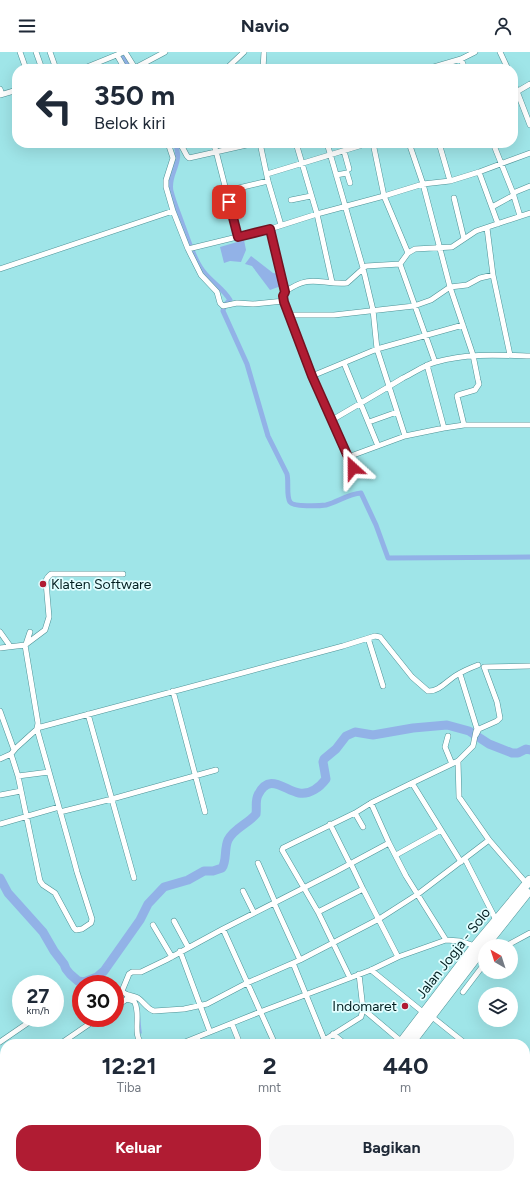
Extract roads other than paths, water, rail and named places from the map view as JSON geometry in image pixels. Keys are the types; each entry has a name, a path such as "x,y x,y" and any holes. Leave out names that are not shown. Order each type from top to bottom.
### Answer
{"highway":[{"name":"Jalan Jogja - Solo","path":"407,1039 450,985 475,946 496,920 529,884"},
{"path":"490,939 529,884"},
{"path":"450,985 478,954"}],"street":[{"path":"20,52 24,64"},
{"path":"36,52 40,64"},
{"path":"50,52 54,64"},
{"path":"94,64 124,52 132,64"},
{"path":"144,64 165,52"},
{"path":"231,64 244,52"},
{"path":"263,64 264,52"},
{"path":"442,64 475,52"},
{"path":"500,52 506,64"},
{"path":"117,55 123,64"},
{"path":"461,58 463,64"},
{"path":"518,90 530,84"},
{"path":"0,89 1,95 12,92"},
{"path":"518,98 529,122"},
{"path":"170,148 173,158 166,184 173,211 188,249 201,275 217,292 220,303 223,306 237,303 253,304 284,302"},
{"path":"183,148 189,158 232,148"},
{"path":"215,148 238,237"},
{"path":"260,148 281,225"},
{"path":"297,148 316,214 332,282"},
{"path":"328,148 364,268 373,310 377,349 405,436"},
{"path":"267,174 353,148"},
{"path":"374,148 384,196 408,253"},
{"path":"411,148 423,184 450,287 473,355 479,384 475,390 457,396 464,425"},
{"path":"440,148 450,180"},
{"path":"495,148 514,194 520,216"},
{"path":"344,151 349,168"},
{"path":"188,249 270,229 316,214 423,184 450,180 479,172 530,153"},
{"path":"479,172 498,224"},
{"path":"336,175 347,173 350,182"},
{"path":"226,191 268,181"},
{"path":"492,208 530,186"},
{"path":"291,200 311,196"},
{"path":"454,198 464,239"},
{"path":"0,268 173,211"},
{"path":"400,264 408,253 415,249 452,247 476,231 530,213"},
{"path":"487,228 493,275 510,355"},
{"path":"270,229 285,292 283,296 284,302 312,376 353,468"},
{"path":"285,292 310,280 347,283 364,268 370,265 400,264"},
{"path":"400,264 435,362"},
{"path":"289,315 334,316 414,306 431,300 450,287 467,285 480,278 493,275"},
{"path":"312,376 377,349 463,325"},
{"path":"332,420 427,365 435,362 473,355 530,356"},
{"path":"344,363 378,446"},
{"path":"427,365 444,428"},
{"path":"369,422 397,412"},
{"path":"348,457 405,436 444,428 464,425 530,425"},
{"path":"0,648 26,644 43,633 47,627 49,617 46,578 48,576 52,574 123,574"},
{"path":"0,632 10,646"},
{"path":"0,711 18,776 41,882 55,893 74,928 79,930 90,925 92,919 59,810 37,729 26,644 30,632"},
{"path":"0,759 12,752 37,729 375,636 380,637 412,677 428,691 433,691 470,668 478,665"},
{"path":"368,638 383,686"},
{"path":"476,733 479,729 497,721 500,718 493,689 484,667 530,666"},
{"path":"350,978 318,912 282,850 283,848 330,824 355,813 371,803 458,761 473,746 476,733 460,674"},
{"path":"173,691 205,812"},
{"path":"88,714 134,878"},
{"path":"448,736 445,745 452,764"},
{"path":"458,761 459,797 489,840 529,884"},
{"path":"0,824 112,799 216,770"},
{"path":"18,776 49,772"},
{"path":"412,783 441,830 463,860 496,920"},
{"path":"0,795 21,791"},
{"path":"371,803 389,843 446,940"},
{"path":"355,813 363,827"},
{"path":"330,824 398,957"},
{"path":"396,855 441,830"},
{"path":"124,1000 127,997 138,998 150,1010 154,1011 184,1009 207,1004 247,983 300,960 379,920 418,894 489,840"},
{"path":"138,1039 136,1005 134,1001 123,993 122,989 129,974 132,972 141,972 172,957 222,929 389,843"},
{"path":"258,863 300,960"},
{"path":"318,912 363,889"},
{"path":"243,891 254,913"},
{"path":"174,921 188,947"},
{"path":"153,925 172,957"},
{"path":"222,929 273,1039"},
{"path":"518,940 530,933"},
{"path":"196,1038 371,970 398,957 446,940 460,940 475,946"},
{"path":"180,952 210,1032"},
{"path":"293,963 324,1039 361,1017 363,1009 359,974"},
{"path":"371,970 460,1039"},
{"path":"463,992 478,972"},
{"path":"363,1009 399,1039"},
{"path":"232,1024 238,1039"},
{"path":"4,1039 22,1027"},
{"path":"67,1039 85,1027"},
{"path":"333,1034 339,1039"}],"water":[{"path":"244,240 246,250 241,262 230,261 224,263 220,247"},
{"path":"251,256 273,273 279,274 281,286 270,290 252,266 245,264"}],"waterway":[{"path":"120,52 128,64"},
{"path":"176,148 178,157 171,179 171,191 196,261 206,275 224,292 230,300 224,306 223,311 247,364 268,436 287,474 288,496 290,502 296,505 326,505 361,493 376,525 388,558 530,557"},
{"path":"0,878 8,893 43,932 70,974 78,981 84,982 97,977 104,971 140,920 148,904 164,887 188,880 204,871 213,871 222,868 224,865 228,840 237,829 256,814 257,797 262,788 272,783 299,793 311,792 321,785 326,779 323,762 324,759 336,749 346,736 355,732 373,735 413,728 447,725 469,731 489,744 512,753 518,753 526,749 530,750"},
{"path":"139,1013 141,1033"}],"place":[{"name":"Klaten Software","path":"43,584"},
{"name":"Indomaret","path":"405,1006"}]}
